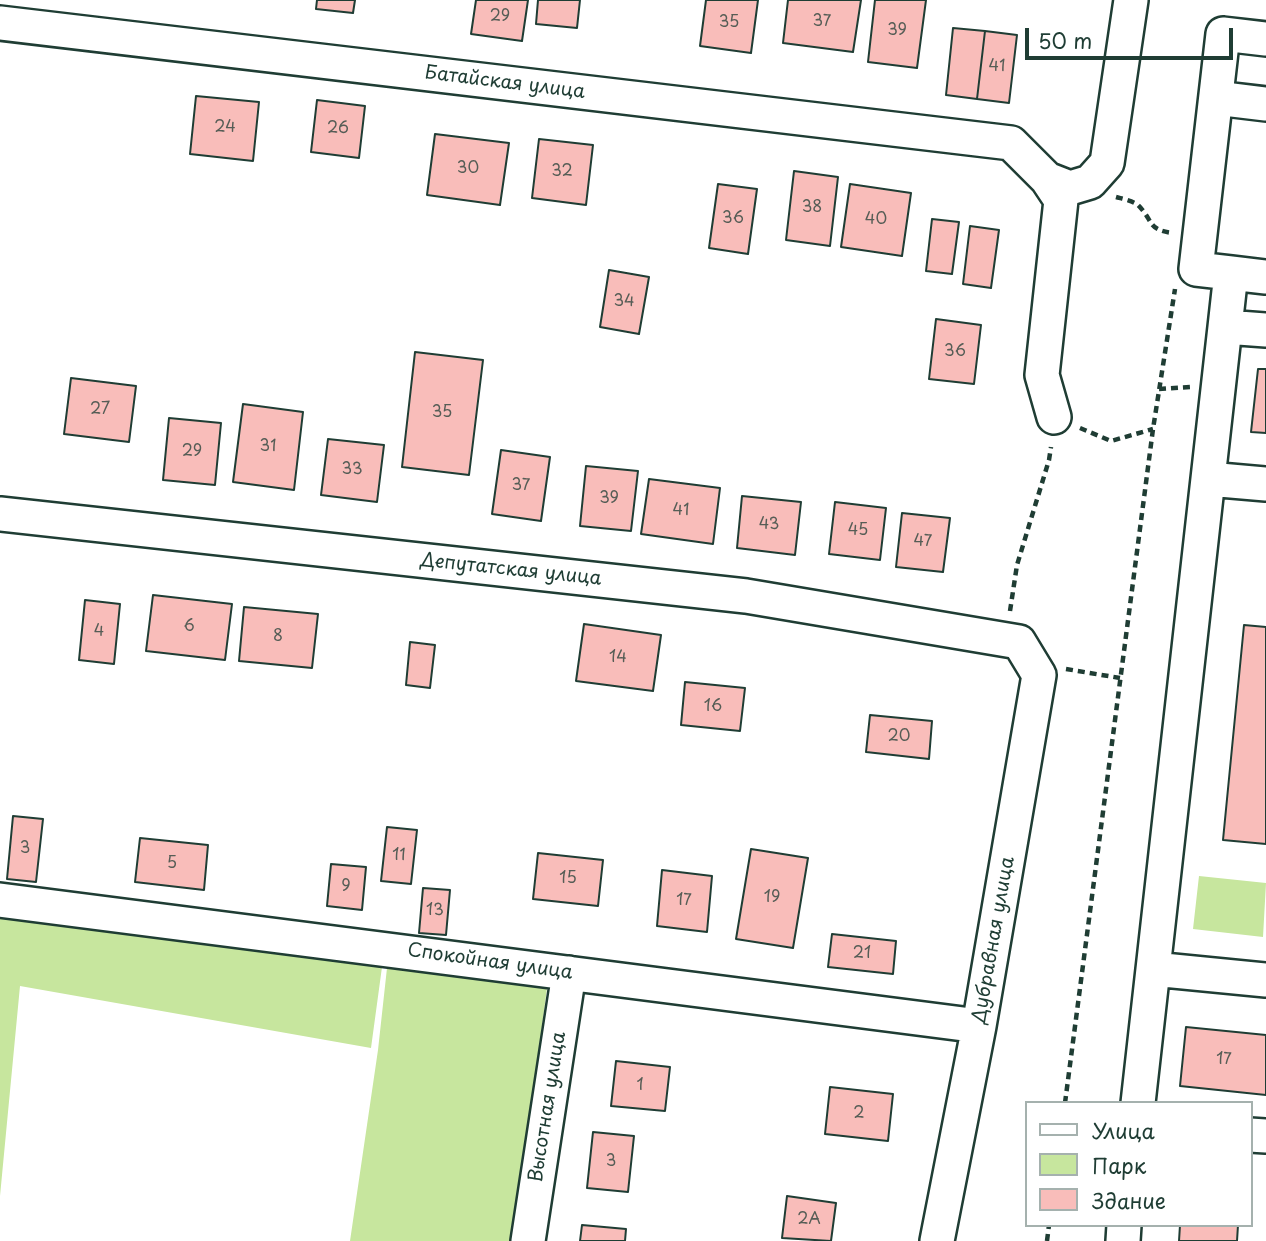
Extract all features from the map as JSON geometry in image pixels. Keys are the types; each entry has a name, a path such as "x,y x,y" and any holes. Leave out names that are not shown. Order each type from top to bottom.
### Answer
{"street":[{"path":"1047,178 1070,188 1087,183 1107,163 1131,0"},
{"name":"Батайская улица","path":"0,23 1011,143 1047,178"},
{"path":"1266,39 1223,34 1196,270 1266,277"},
{"path":"1216,98 1266,104"},
{"path":"1047,178 1060,200 1042,374 1054,417"},
{"path":"1138,1101 1231,273"},
{"path":"1225,327 1266,330"},
{"path":"1208,479 1266,484"},
{"name":"Депутатская улица","path":"0,514 747,596 1019,648"},
{"name":"Дубравная улица","path":"937,1241 979,1026 1039,675 1019,648"},
{"name":"Спокойная улица","path":"0,900 979,1026"},
{"path":"1153,969 1266,981"},
{"name":"Высотная улица","path":"528,1241 569,973"}],"path":[{"path":"1087,183 1107,194 1137,204 1158,231 1200,238"},
{"path":"1065,1101 1153,429 1175,286"},
{"path":"1120,678 1019,648 1017,565 1049,460 1054,417 1111,441 1153,429"}],"green space":[{"path":"1199,876 1266,883 1263,937 1193,929"},
{"path":"0,917 382,967 371,1048 20,986 0,1196"},
{"path":"387,968 547,988 514,1241 350,1241"}],"building":[{"path":"317,0 355,0 353,13 316,9"},
{"path":"476,0 528,0 522,41 471,34"},
{"path":"538,0 580,0 577,28 536,24"},
{"path":"706,0 758,0 751,53 700,46"},
{"path":"788,0 861,0 853,52 783,43"},
{"path":"875,0 926,0 917,68 868,62"},
{"path":"953,28 985,31 977,99 946,95"},
{"path":"985,31 1017,35 1009,103 977,99"},
{"path":"196,96 259,102 253,161 190,154"},
{"path":"317,100 365,106 359,158 311,152"},
{"path":"435,134 509,143 500,205 427,195"},
{"path":"539,139 593,145 586,205 532,198"},
{"path":"794,171 838,177 830,246 786,240"},
{"path":"718,184 757,189 748,254 709,248"},
{"path":"850,184 911,193 902,256 841,247"},
{"path":"932,219 959,222 952,274 926,271"},
{"path":"970,226 999,230 991,288 963,284"},
{"path":"609,270 649,277 639,334 600,327"},
{"path":"936,319 981,325 974,384 929,379"},
{"path":"415,352 483,360 469,475 402,467"},
{"path":"1258,369 1266,369 1266,433 1251,432"},
{"path":"71,378 136,386 129,442 64,434"},
{"path":"243,404 303,412 294,490 233,482"},
{"path":"169,418 221,423 215,485 163,480"},
{"path":"328,439 384,445 377,502 321,495"},
{"path":"501,450 550,457 541,521 492,514"},
{"path":"586,466 638,471 631,531 580,526"},
{"path":"649,479 720,488 713,544 641,534"},
{"path":"742,496 801,502 795,555 737,548"},
{"path":"835,502 886,508 880,560 829,554"},
{"path":"902,513 950,518 943,572 896,567"},
{"path":"153,595 232,604 225,660 146,651"},
{"path":"85,600 120,604 114,664 79,660"},
{"path":"244,607 318,614 312,668 239,661"},
{"path":"584,624 661,635 653,691 576,681"},
{"path":"1244,625 1266,627 1266,844 1223,840"},
{"path":"410,642 435,645 430,688 406,685"},
{"path":"685,682 745,688 740,731 681,725"},
{"path":"870,715 932,721 929,759 866,752"},
{"path":"13,816 43,819 36,882 7,879"},
{"path":"387,827 417,830 411,884 381,881"},
{"path":"140,838 208,845 204,890 135,882"},
{"path":"751,849 808,858 793,948 736,939"},
{"path":"538,853 603,860 598,906 533,899"},
{"path":"331,864 366,867 362,910 327,906"},
{"path":"662,870 712,876 707,932 657,926"},
{"path":"423,888 450,890 446,935 419,933"},
{"path":"832,934 896,941 893,974 828,967"},
{"path":"1186,1027 1266,1035 1266,1095 1180,1086"},
{"path":"616,1061 670,1067 665,1111 611,1106"},
{"path":"830,1087 893,1094 888,1141 825,1134"},
{"path":"593,1132 634,1136 628,1192 587,1188"},
{"path":"787,1196 836,1203 831,1241 782,1238"},
{"path":"582,1225 626,1229 625,1241 580,1241"},
{"path":"1180,1227 1238,1227 1237,1241 1179,1241"}]}
